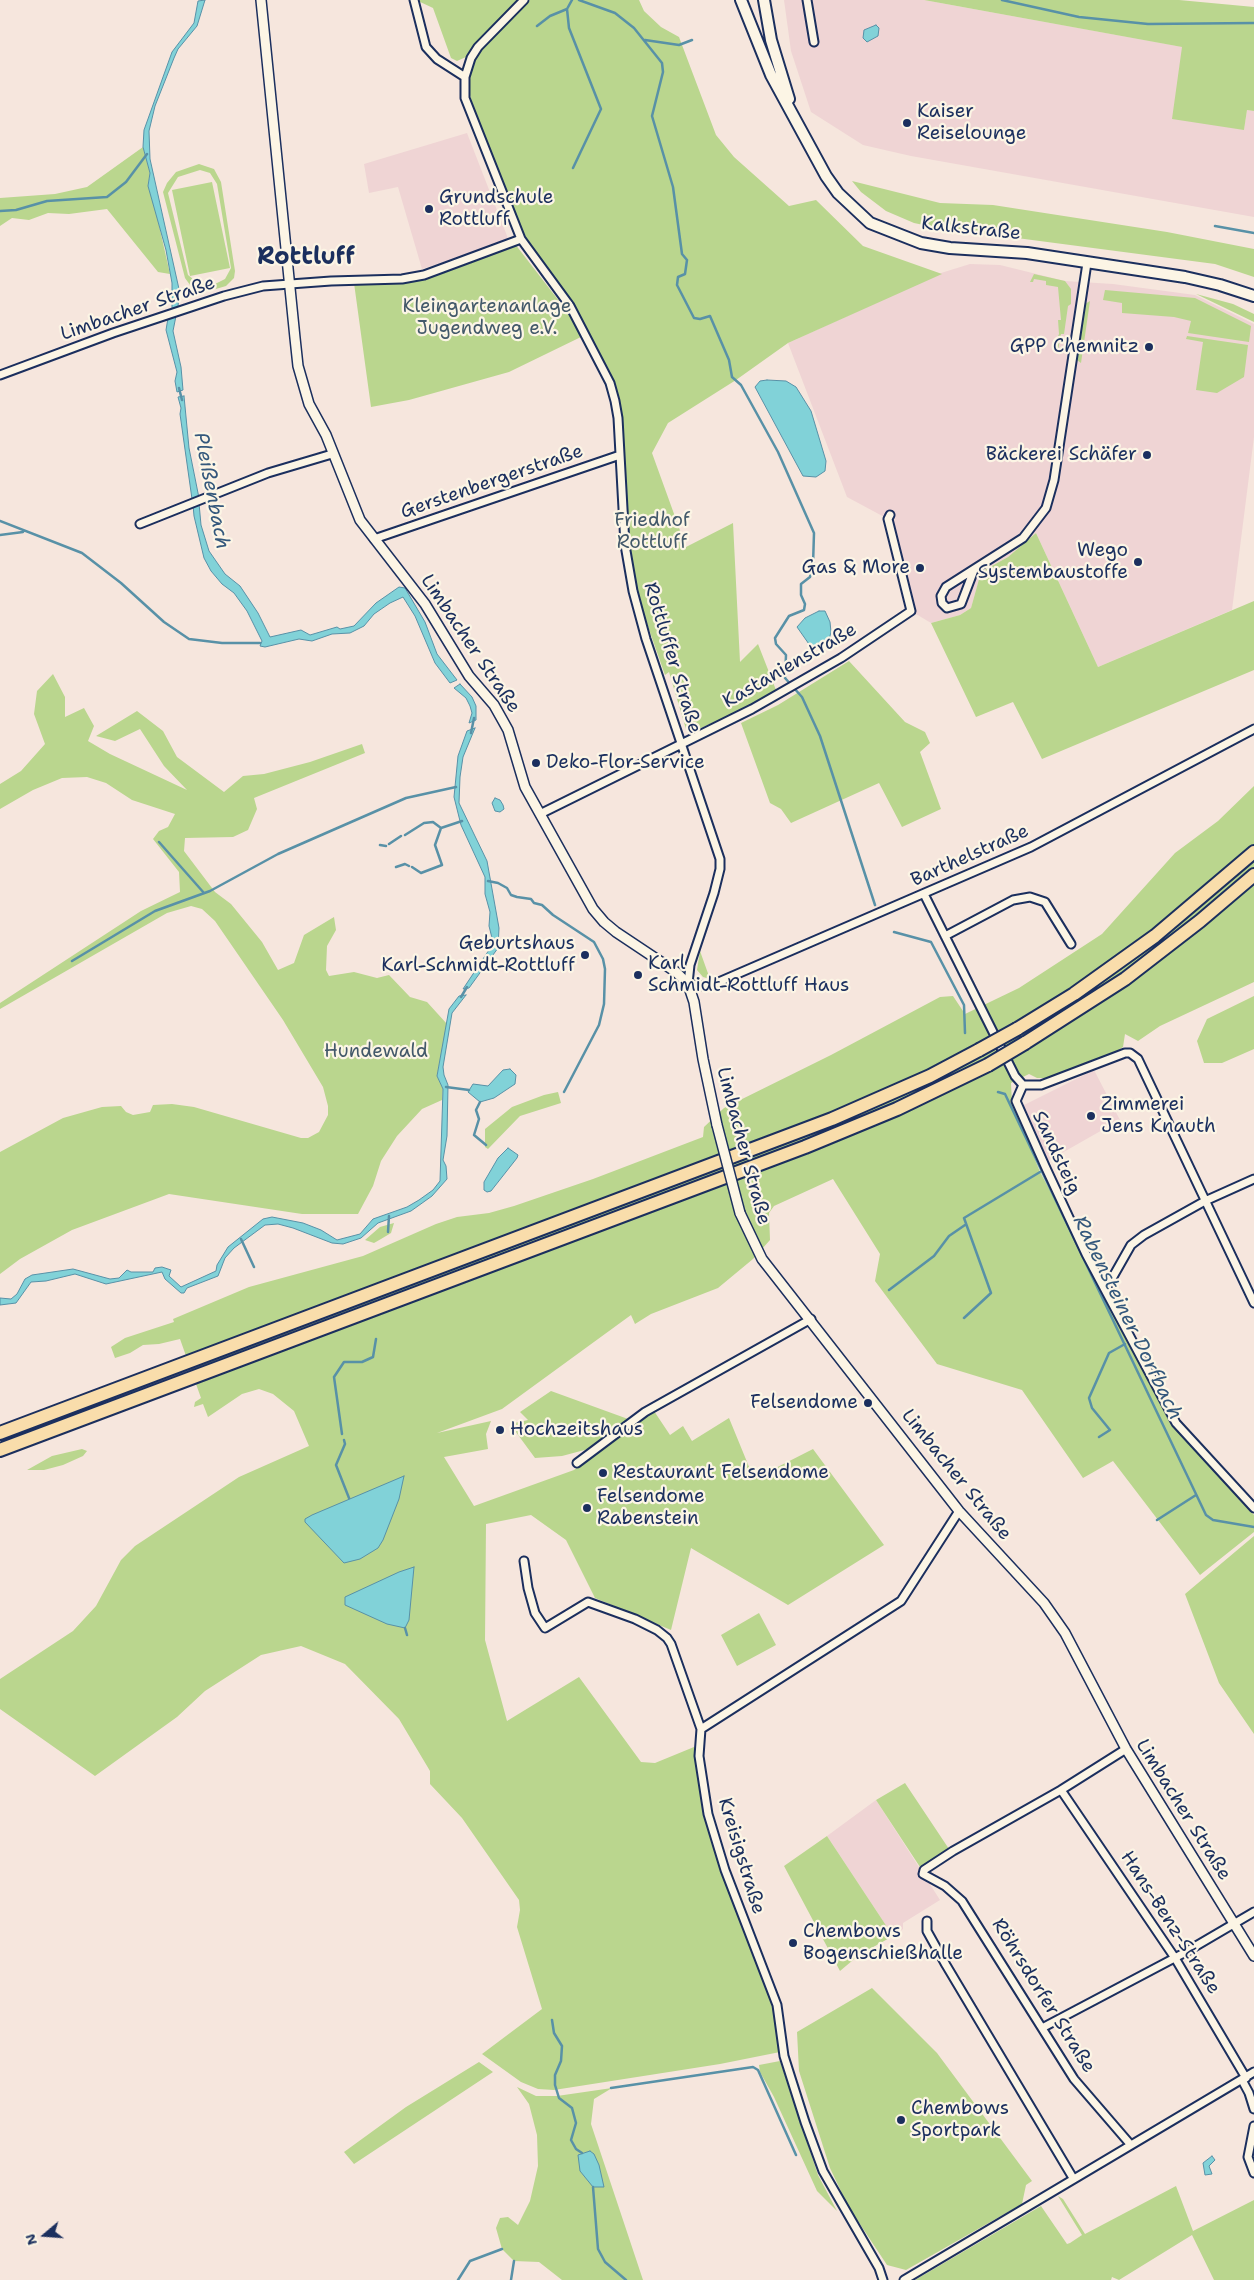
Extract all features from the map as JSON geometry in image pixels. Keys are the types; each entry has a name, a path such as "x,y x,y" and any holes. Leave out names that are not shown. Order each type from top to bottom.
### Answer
{"highway":[{"path":"0,1433 832,1119 930,1076 1017,1029 1074,994 1155,936 1254,852"},
{"path":"0,1450 805,1147 897,1109 988,1065 1133,973 1200,921 1254,874"}],"main road":[{"name":"Kalkstraße","path":"741,0 771,75 822,169 838,193 870,223 921,243 950,248 1027,252 1185,277 1220,284 1254,296"},
{"name":"Kalkstraße","path":"764,0 771,40 793,114"}],"street":[{"name":"Limbacher Straße","path":"261,0 298,366 309,404 326,435 360,520 425,604 469,676 499,714 508,730 525,787 593,909 604,922 676,972 688,984 694,1002 703,1059 717,1125 740,1213 762,1259 811,1319 959,1511 1027,1582 1050,1610 1065,1633 1126,1749 1254,1956"},
{"path":"414,0 426,47 437,59 465,77"},
{"name":"Rottluffer Straße","path":"524,0 478,47 471,58 465,77 466,98 521,239 570,306 610,383 618,418 625,545 632,591 646,639 720,859 720,869 690,965 688,984"},
{"path":"807,0 814,42"},
{"path":"289,285 331,281 402,279 424,275 521,239"},
{"path":"974,570 961,604 947,608 942,603 941,596 946,587 1024,538 1046,508 1054,480 1087,263"},
{"name":"Limbacher Straße","path":"0,375 185,308 263,286 289,285"},
{"path":"140,524 268,473 332,454"},
{"name":"Gerstenbergerstraße","path":"374,539 620,455"},
{"name":"Kastanienstraße","path":"540,814 752,710 841,658 910,610 888,519 890,515"},
{"name":"Barthelstraße","path":"688,984 698,986 714,984 1031,847 1254,729"},
{"path":"924,894 1015,1076 1023,1085 1041,1085 1119,1054 1130,1053 1138,1059 1254,1303"},
{"path":"945,936 1013,900 1030,898 1045,902 1071,944"},
{"name":"Sandsteig","path":"1023,1085 1017,1095 1019,1110 1086,1254 1176,1422 1254,1508"},
{"path":"1106,1289 1131,1246 1144,1234 1205,1201 1254,1179"},
{"path":"577,1463 645,1412 811,1319"},
{"path":"524,1561 524,1570 536,1613 545,1628 588,1602 635,1619 667,1638 701,1729 901,1601 959,1511"},
{"name":"Kreisigstraße","path":"701,1729 699,1756 708,1814 725,1870 776,2005 784,2056 805,2122 823,2171 879,2268 883,2280"},
{"path":"1061,1790 1126,1749"},
{"name":"Röhrsdorfer Straße","path":"1061,1790 953,1851 924,1870 923,1874 945,1886 962,1900 1074,2079 1130,2144"},
{"name":"Hans-Benz-Straße","path":"1061,1790 1175,1958 1244,2079 1254,2109"},
{"path":"1042,2028 1175,1958 1254,1912"},
{"path":"927,1921 927,1931 946,1965 1073,2178"},
{"path":"904,2280 1254,2072"},
{"path":"1254,2126 1248,2157 1254,2173"}],"shaded area":[{"path":"784,0 924,0 1183,47 1244,130 1247,110 1254,111 1254,217 911,156 863,145 811,112 791,51"},
{"path":"467,133 509,241 422,269 398,187 369,193 364,164"},
{"path":"970,264 1000,265 1065,281 1113,284 1195,295 1254,324 1254,437 1232,610 1098,667 1036,533 1008,557 981,572 971,608 960,615 931,623 911,611 888,519 847,497 788,343 941,273"},
{"path":"1094,1070 1120,1120 1046,1162 1020,1107"},
{"path":"876,1800 940,1900 903,1923 903,1929 893,1936 827,1836"}],"green space":[{"path":"416,0 518,0 482,37 466,57 457,61 451,58 433,8"},
{"name":"Friedhof Rottluff","path":"530,0 639,0 644,11 661,27 679,37 716,135 734,157 789,206 816,200 863,246 942,274 788,343 736,380 668,423 652,453 686,547 733,523 740,662 758,644 776,690 746,708 694,731 686,729 669,672 665,675 644,615 638,617 627,546 613,381 575,306 524,237 475,115 469,91 470,74 474,59 480,49"},
{"path":"924,0 1179,0 1254,7 1254,111 1247,110 1244,130 1172,119 1182,47"},
{"path":"143,147 150,173 148,186 154,203 170,274 158,272 107,209 69,214 48,213 29,220 12,218 0,226 0,198 55,194 87,187"},
{"path":"199,164 214,169 221,182 235,271 234,278 226,286 209,291 198,290 190,285 185,278 163,192 167,183 176,172","holes":["200,170 210,173 217,184 231,268 225,279 213,285 198,283 188,275 168,193 178,177"]},
{"path":"852,181 940,203 993,205 1167,232 1254,249 1254,277 1215,264 914,223 886,211 861,192"},
{"path":"212,182 230,268 190,276 172,190"},
{"name":"Kleingartenanlage Jugendweg e.V.","path":"515,244 566,310 583,336 509,372 409,400 371,407 354,283 398,282 431,277"},
{"path":"1034,274 1065,281 1071,289 1071,304 1068,306 1064,334 1061,334 1058,350 1056,341 1059,334 1058,320 1061,320 1058,287 1046,285 1046,281 1034,279 1033,282 1030,282"},
{"path":"1105,290 1195,298 1251,326 1249,342 1188,333 1191,321 1174,317 1122,313 1122,303 1103,300"},
{"path":"1196,294 1233,304 1254,314 1254,322"},
{"path":"1090,301 1081,363 1077,360 1085,304"},
{"path":"1187,336 1248,345 1244,377 1217,393 1196,390 1203,342 1186,339"},
{"path":"1036,533 1098,667 1254,601 1254,670 1042,759 1013,702 976,717 931,623 960,615 971,608 981,572 1008,557"},
{"path":"849,661 905,722 925,732 930,743 920,752 941,809 902,827 879,783 791,823 781,809 770,803 741,723 778,705"},
{"name":"Hundewald","path":"53,674 65,697 65,717 84,708 94,726 88,741 110,754 187,790 164,766 140,729 115,741 96,736 137,711 163,731 177,757 224,792 243,776 264,774 310,762 362,744 365,753 254,798 257,809 248,830 233,837 185,838 184,851 215,892 231,904 262,942 278,970 294,963 304,935 334,917 336,930 327,946 326,970 329,976 354,972 377,978 389,975 410,997 427,1002 447,1024 437,1076 443,1089 442,1100 422,1109 397,1136 381,1161 373,1186 358,1214 302,1214 169,1194 72,1230 20,1259 0,1274 0,1152 63,1118 102,1107 121,1106 126,1112 133,1115 150,1112 153,1105 172,1104 194,1107 301,1138 308,1138 319,1132 328,1115 328,1106 323,1087 283,1020 215,921 202,909 191,906 167,913 0,1009 0,1003 141,911 180,892 179,872 153,839 159,831 168,827 175,814 132,800 106,783 87,777 62,778 33,790 0,809 0,784 21,771 45,744 34,714 37,691"},
{"path":"1254,786 1254,982 1160,1026 1138,1041 1125,1034 1123,1047 1117,1051 1048,1078 1037,1078 1029,1074 1011,1083 1012,1103 1040,1172 1177,1427 1254,1515 1254,1532 1200,1575 1113,1461 1083,1478 1022,1390 937,1364 875,1281 880,1254 833,1179 774,1206 769,1213 770,1240 753,1259 718,1288 651,1314 635,1324 631,1315 502,1409 437,1433 491,1421 486,1434 488,1449 444,1457 474,1506 574,1470 654,1411 670,1435 683,1426 692,1441 729,1418 754,1479 813,1449 884,1545 788,1605 691,1548 671,1630 595,1598 566,1540 531,1515 486,1524 485,1640 507,1721 579,1677 641,1762 655,1763 694,1747 705,1814 775,2006 780,2052 720,2064 554,2090 538,2089 521,2082 482,2054 542,2009 517,1927 520,1910 519,1900 462,1818 430,1784 430,1771 399,1719 345,1664 301,1646 261,1655 205,1691 177,1717 95,1776 0,1709 0,1679 73,1631 96,1606 121,1560 135,1546 239,1477 309,1446 294,1411 273,1394 259,1389 242,1394 208,1417 203,1404 194,1407 195,1402 201,1398 180,1339 159,1344 143,1345 130,1353 115,1358 111,1347 125,1338 174,1322 173,1319 249,1287 363,1256 436,1224 457,1217 489,1213 514,1206 593,1179 703,1137 704,1127 724,1108 831,1055 940,997 953,996 965,1014 1019,988 1102,934 1175,853 1218,821"},
{"path":"700,951 710,979 703,977 697,970"},
{"path":"1254,996 1254,1049 1222,1063 1204,1063 1197,1041 1207,1019"},
{"path":"558,1092 561,1103 520,1116 488,1149 485,1147 485,1129 512,1107"},
{"path":"394,1223 391,1233 381,1239 374,1243 365,1240 380,1227"},
{"path":"551,1391 628,1419 592,1448 562,1456 535,1458 510,1424 528,1420 520,1412"},
{"path":"82,1449 87,1451 83,1456 63,1465 44,1470 27,1470 52,1456"},
{"path":"1254,1536 1254,1734 1219,1683 1185,1594"},
{"path":"759,1613 776,1645 737,1666 721,1635"},
{"path":"905,1783 949,1849 920,1867 876,1800"},
{"path":"827,1836 893,1936 859,1955 840,1971 784,1866"},
{"name":"Chembows Sportpark","path":"872,1988 937,2053 1032,2181 1026,2185 1022,2204 906,2270 887,2265 848,2206 830,2168 799,2071 797,2032"},
{"path":"780,2061 818,2175 837,2211 817,2191 774,2097 760,2072 759,2065"},
{"path":"479,2062 493,2072 354,2164 344,2152 406,2107"},
{"path":"517,2087 536,2096 557,2096 612,2088 594,2099 591,2124 643,2280 562,2280 539,2262 514,2261 502,2249 496,2228 500,2218 508,2217 518,2225 530,2201 538,2166 537,2135 529,2104"},
{"path":"1176,2186 1193,2231 1254,2200 1254,2280 1214,2280 1192,2235 1119,2280 1112,2277 1111,2280 915,2280 1041,2206 1067,2244 1070,2243 1082,2235 1058,2196 1063,2199 1085,2234"}],"water":[{"path":"205,0 197,26 178,49 174,58 155,106 149,131 150,159 179,289 178,308 172,309 172,283 166,250 148,186 150,173 143,147 144,130 172,52 194,23 198,1"},
{"path":"876,25 879,28 878,36 867,42 863,38 864,30"},
{"path":"176,316 173,331 181,367 183,390 177,392 175,381 177,372 166,330 168,318"},
{"path":"760,381 786,381 796,387 811,411 826,461 825,471 816,477 803,476 755,387"},
{"path":"184,396 189,448 199,498 192,499 178,397"},
{"path":"199,503 201,525 209,551 225,574 240,586 258,613 270,637 301,630 310,635 337,627 340,629 354,626 376,603 399,587 405,588 425,622 437,654 457,680 450,683 435,663 415,616 403,597 390,603 374,614 364,626 350,633 332,634 312,641 299,639 265,647 260,646 262,641 247,611 234,593 222,584 211,571 204,558 193,505"},
{"path":"819,611 825,611 830,622 831,632 829,640 819,647 811,647 797,627 805,618"},
{"path":"460,684 472,697 476,706 476,720 469,723 472,713 470,706 466,698 454,688"},
{"path":"475,728 463,757 459,803 487,861 499,928 498,948 469,988 463,989 491,947 492,938 489,926 490,912 485,894 485,877 461,825 454,797 458,756 467,731"},
{"path":"495,798 500,800 503,805 504,809 500,812 495,811 492,803"},
{"path":"466,995 452,1013 443,1067 448,1085 447,1136 443,1160 446,1166 447,1179 432,1196 411,1211 378,1223 361,1238 343,1244 332,1243 278,1224 265,1225 234,1248 225,1258 218,1276 187,1288 184,1293 181,1293 165,1279 162,1272 106,1284 75,1274 46,1281 31,1282 16,1303 0,1305 0,1298 11,1299 17,1294 25,1279 32,1275 73,1269 110,1279 119,1278 127,1270 131,1272 153,1272 155,1268 162,1267 171,1270 169,1276 181,1287 216,1271 217,1265 228,1247 263,1219 272,1217 303,1223 321,1230 337,1240 360,1234 373,1219 407,1207 419,1200 433,1190 440,1181 443,1089 437,1076 449,1009 459,996"},
{"path":"510,1069 516,1075 515,1084 494,1098 480,1102 468,1092 473,1084 488,1086 503,1070"},
{"path":"508,1148 518,1155 517,1158 491,1191 487,1192 484,1190 484,1182 498,1158"},
{"path":"404,1476 399,1499 383,1540 378,1548 360,1559 344,1563 305,1522 305,1519 312,1515"},
{"path":"414,1567 409,1620 405,1628 387,1624 345,1605 345,1597"},
{"path":"590,2151 594,2154 599,2165 604,2187 593,2187 580,2171 578,2155"},
{"path":"1212,2156 1215,2160 1209,2166 1212,2174 1205,2175 1203,2163"}],"waterway":[{"path":"572,0 567,9 569,28 601,109 573,168"},
{"name":"Rabensteiner Dorfbach","path":"579,0 615,13 634,28 662,63 663,72 652,116 673,187 682,254 687,260 685,274 678,277 677,285 694,318 700,319 710,316 729,360 732,377 741,385 778,452 814,533 813,565 810,577 801,584 801,595 805,604 804,610 789,616 775,638 776,644 786,655 785,678 802,697 820,736 875,905"},
{"path":"1002,0 1079,17 1148,24 1254,23"},
{"path":"537,26 550,16 567,9"},
{"path":"645,40 679,45 692,40"},
{"path":"0,211 16,210 47,201 107,197 126,182 147,154"},
{"path":"1215,226 1254,233"},
{"name":"Pleißenbach","path":"179,388 182,400"},
{"path":"0,521 82,553 121,583 164,622 189,639 222,643 260,643"},
{"path":"0,535 23,532"},
{"name":"Pleißenbach","path":"471,733 474,718"},
{"path":"72,961 155,911 210,891 278,854 406,798 456,787"},
{"path":"405,835 424,823 433,822 441,828 462,821"},
{"path":"412,867 421,873 442,865 435,845 441,828"},
{"path":"389,844 401,836"},
{"path":"159,842 204,893"},
{"path":"380,845 386,846"},
{"path":"396,867 405,864 409,866"},
{"path":"488,881 498,883 507,888 511,895 531,899 534,903 542,905 553,915 594,942 603,959 605,969 604,1004 599,1025 564,1092"},
{"name":"Rabensteiner Dorfbach","path":"894,932 931,942 964,1005 965,1033"},
{"name":"Pleißenbach","path":"461,997 467,987"},
{"path":"446,1087 469,1090"},
{"name":"Rabensteiner Dorfbach","path":"998,1092 1005,1094 1206,1515 1213,1520 1254,1527"},
{"path":"480,1102 476,1110 479,1119 474,1135 486,1145"},
{"path":"964,1318 991,1293 964,1218 1040,1172"},
{"path":"388,1232 389,1216"},
{"path":"889,1290 934,1256 949,1236 965,1225"},
{"path":"241,1239 254,1267"},
{"path":"342,1434 334,1377 344,1362 362,1362 373,1357 376,1339"},
{"path":"1099,1437 1110,1430 1092,1408 1089,1398 1109,1353 1125,1344"},
{"path":"344,1440 345,1444 336,1465 349,1498"},
{"path":"1157,1520 1196,1495"},
{"path":"405,1628 407,1635"},
{"path":"552,2020 554,2033 562,2046 561,2061 555,2075 555,2085 559,2098 572,2108 576,2123 571,2140 576,2149 582,2153"},
{"path":"611,2088 753,2067 758,2070 796,2155"},
{"path":"593,2187 598,2249 605,2262 626,2280"},
{"path":"458,2280 470,2261 502,2249"},
{"path":"511,2280 514,2261"}],"place":[{"name":"Kaiser Reiselounge","path":"907,123"},
{"name":"Grundschule Rottluff","path":"429,209"},
{"name":"GPP Chemnitz","path":"1149,347"},
{"name":"Bäckerei Schäfer","path":"1147,455"},
{"name":"Wego Systembaustoffe","path":"1138,562"},
{"name":"Gas & More","path":"920,568"},
{"name":"Deko-Flor-Service","path":"536,763"},
{"name":"Geburtshaus Karl-Schmidt-Rottluff","path":"585,955"},
{"name":"Karl Schmidt-Rottluff Haus","path":"638,975"},
{"name":"Zimmerei Jens Knauth","path":"1091,1116"},
{"name":"Felsendome","path":"868,1403"},
{"name":"Hochzeitshaus","path":"500,1430"},
{"name":"Restaurant Felsendome","path":"603,1473"},
{"name":"Felsendome Rabenstein","path":"587,1508"},
{"name":"Chembows Bogenschießhalle","path":"793,1943"},
{"name":"Chembows Sportpark","path":"901,2120"}],"district":[{"name":"Rottluff","path":"306,258"}]}
